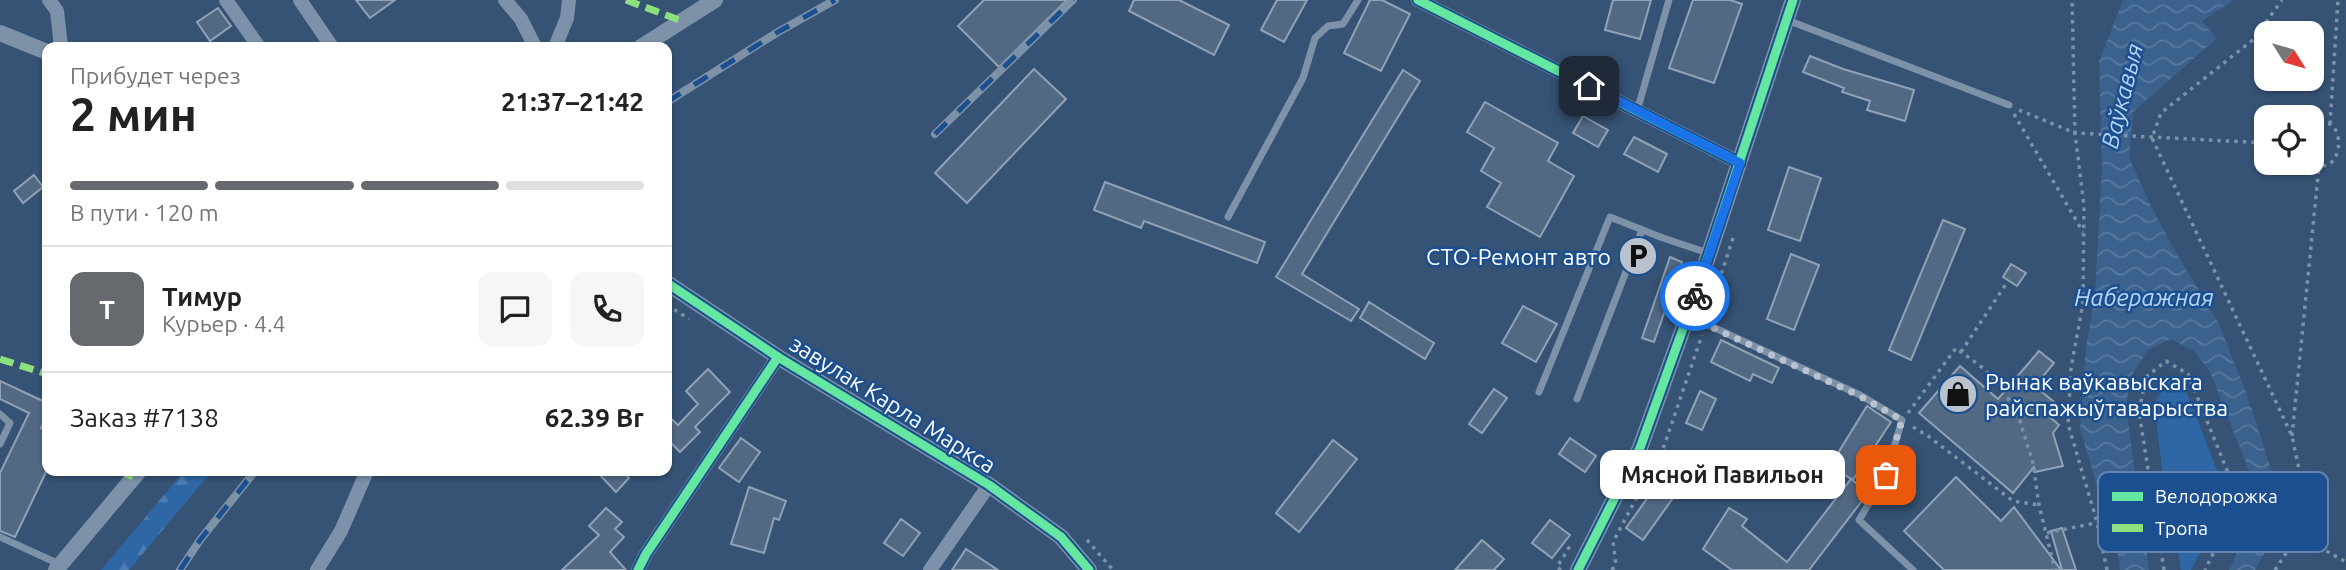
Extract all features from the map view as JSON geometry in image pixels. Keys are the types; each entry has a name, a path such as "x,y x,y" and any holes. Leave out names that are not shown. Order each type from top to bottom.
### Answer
{"street":[{"path":"49,0 57,11 60,42"},
{"path":"226,0 255,42"},
{"path":"300,0 328,42"},
{"path":"505,0 522,19 533,42"},
{"path":"557,42 567,18 569,0"},
{"path":"649,42 715,0"},
{"path":"1418,0 1740,163"},
{"path":"1585,568 1640,448 1688,316 1793,0"},
{"path":"0,33 42,50"},
{"name":"завулак Карла Маркса","path":"672,286 778,357 989,485 1061,537 1089,570"},
{"path":"638,570 778,357"},
{"path":"58,567 135,476"},
{"path":"317,570 341,531 365,476"},
{"path":"930,570 989,485"}],"lane":[{"path":"1228,217 1303,78 1315,38 1328,26 1343,24 1358,0"},
{"path":"1637,111 1669,0"},
{"path":"1787,20 2009,105"},
{"path":"1539,392 1610,217 1709,253"},
{"path":"1577,399 1642,230"},
{"path":"1688,316 1860,396 1902,420 1886,475 1859,520 1913,570"},
{"path":"0,414 10,424 0,444"},
{"path":"0,537 58,567"}],"path":[{"path":"2072,0 2075,133 2084,206 2084,233 2082,303 2071,368 2068,424 2098,527"},
{"path":"2282,0 2254,39 2161,113 2152,138 2292,436 2300,472"},
{"path":"2330,124 2339,0"},
{"path":"2009,105 2075,133 2086,135 2254,142"},
{"path":"2009,105 2084,233"},
{"path":"2324,124 2330,124 2341,131 2346,144"},
{"path":"2324,166 2332,165 2343,157"},
{"path":"2292,436 2318,175"},
{"path":"1961,352 2008,281"},
{"path":"2039,505 2013,501 1928,436 1902,420 1956,348 1983,368 2002,387 2020,421 2033,463 2039,505 2055,570"},
{"path":"2149,472 2140,412 2146,377 2165,361 2188,374 2228,472"},
{"path":"2047,533 2097,522"},
{"path":"1612,570 1616,564 1613,542"},
{"path":"2103,552 2107,570"},
{"path":"2161,552 2164,570"},
{"path":"2205,570 2214,552"},
{"path":"2275,570 2286,552"},
{"path":"2328,552 2346,562"}],"green space":[{"path":"2167,379 2185,388 2218,472 2163,472 2154,405"},
{"path":"180,476 208,476 129,570 101,570"},
{"path":"2178,552 2200,552 2191,570 2181,570"}],"water":[{"name":"Наберажная","path":"2123,0 2234,0 2202,21 2217,38 2133,112 2129,157 2178,256 2218,322 2246,392 2272,472 2249,472 2210,372 2194,351 2171,339 2148,350 2130,378 2126,408 2135,472 2098,472 2098,489 2080,429 2086,346 2095,297 2102,168 2099,61"},
{"name":"Наберажная","path":"2117,552 2146,552 2149,570 2120,570"},
{"name":"Наберажная","path":"2237,552 2265,552 2255,570 2229,570"}],"building":[{"path":"356,0 395,0 370,18"},
{"path":"984,0 1067,0 999,67 958,26"},
{"path":"1134,0 1179,0 1229,25 1214,55 1129,11"},
{"path":"1277,0 1307,0 1284,42 1261,30"},
{"path":"1370,0 1382,0 1410,14 1381,71 1344,53"},
{"path":"1613,0 1651,0 1640,39 1605,30"},
{"path":"1693,0 1730,0 1742,4 1714,83 1669,68"},
{"path":"218,8 231,26 210,41 197,22"},
{"path":"1810,56 1843,69 1914,90 1905,121 1867,110 1870,101 1842,92 1844,88 1803,72"},
{"path":"1034,69 1066,99 967,203 935,173"},
{"path":"1403,70 1420,81 1302,274 1359,309 1351,321 1276,277"},
{"path":"1485,102 1558,143 1548,161 1574,176 1540,237 1487,207 1501,183 1481,171 1494,148 1467,132"},
{"path":"1583,116 1608,130 1598,147 1573,133"},
{"path":"1634,137 1667,154 1658,172 1624,154"},
{"path":"1789,167 1821,178 1800,241 1768,230"},
{"path":"34,175 42,186 23,203 14,191"},
{"path":"1105,182 1265,242 1257,263 1144,221 1141,228 1094,210"},
{"path":"1943,220 1965,229 1911,360 1889,350"},
{"path":"1791,254 1819,265 1794,330 1767,319"},
{"path":"1670,257 1682,262 1654,342 1642,338"},
{"path":"2011,264 2026,273 2017,286 2003,277"},
{"path":"1369,302 1434,343 1425,359 1360,318"},
{"path":"1523,306 1557,324 1536,362 1502,343"},
{"path":"1721,340 1779,368 1772,383 1753,374 1750,381 1711,362"},
{"path":"2039,351 2054,363 2035,386 2054,402 2045,413 2059,425 2053,433 2063,466 2035,472 2034,467 2013,493 1919,413 1960,366 1998,399"},
{"path":"708,369 730,392 695,427 700,432 680,452 672,444 672,420 678,425 698,404 686,391"},
{"path":"0,381 42,401 42,476 44,476 15,537 0,531 0,473 29,413 0,399"},
{"path":"1494,389 1507,398 1482,433 1469,424"},
{"path":"1700,391 1716,399 1702,430 1686,423"},
{"path":"1867,406 1891,422 1853,480 1830,466"},
{"path":"741,438 760,452 739,482 719,468"},
{"path":"1570,438 1596,456 1585,472 1559,454"},
{"path":"1333,440 1357,459 1299,532 1276,513"},
{"path":"601,476 629,478 616,492"},
{"path":"1956,477 2001,521 2014,507 2061,570 1944,570 1904,531"},
{"path":"1851,479 1868,493 1809,570 1732,570 1703,549 1729,508 1747,519 1742,526 1787,562"},
{"path":"1656,486 1673,498 1643,540 1626,528"},
{"path":"749,487 786,501 779,520 774,518 764,553 731,544"},
{"path":"606,508 622,522 615,529 624,537 610,552 626,570 562,570 599,535 589,526"},
{"path":"901,519 920,533 903,556 884,543"},
{"path":"1550,520 1570,535 1552,558 1532,543"},
{"path":"2062,528 2076,570 2062,570 2051,531"},
{"path":"1482,540 1504,559 1494,570 1455,570"},
{"path":"966,549 998,570 952,570"}],"railway":[{"path":"672,99 778,32 835,0"},
{"path":"935,134 1073,0"},
{"path":"180,570 200,540 251,476"}],"marked path":[{"path":"626,0 682,21"},
{"path":"0,359 42,372"}],"cycle path":[{"path":"1418,0 1740,163"},
{"path":"1578,570 1640,448 1697,290 1793,0"},
{"path":"672,286 778,357 989,485 1061,537 1089,570"},
{"path":"638,570 646,554 778,357"}],"way so far":[{"path":"1695,296 1688,316 1860,396 1902,420 1886,475"}],"place":[{"name":"СТО-Ремонт авто","path":"1638,256"},
{"name":"Рынак ваўкавыскага райспажыўтаварыства","path":"1958,394"},
{"name":"Мясной Павильон","path":"1886,475"}],"route":[{"path":"1589,86 1740,163 1695,296"}],"water label":[{"name":"Ваўкавыя","path":"2122,96"}]}
